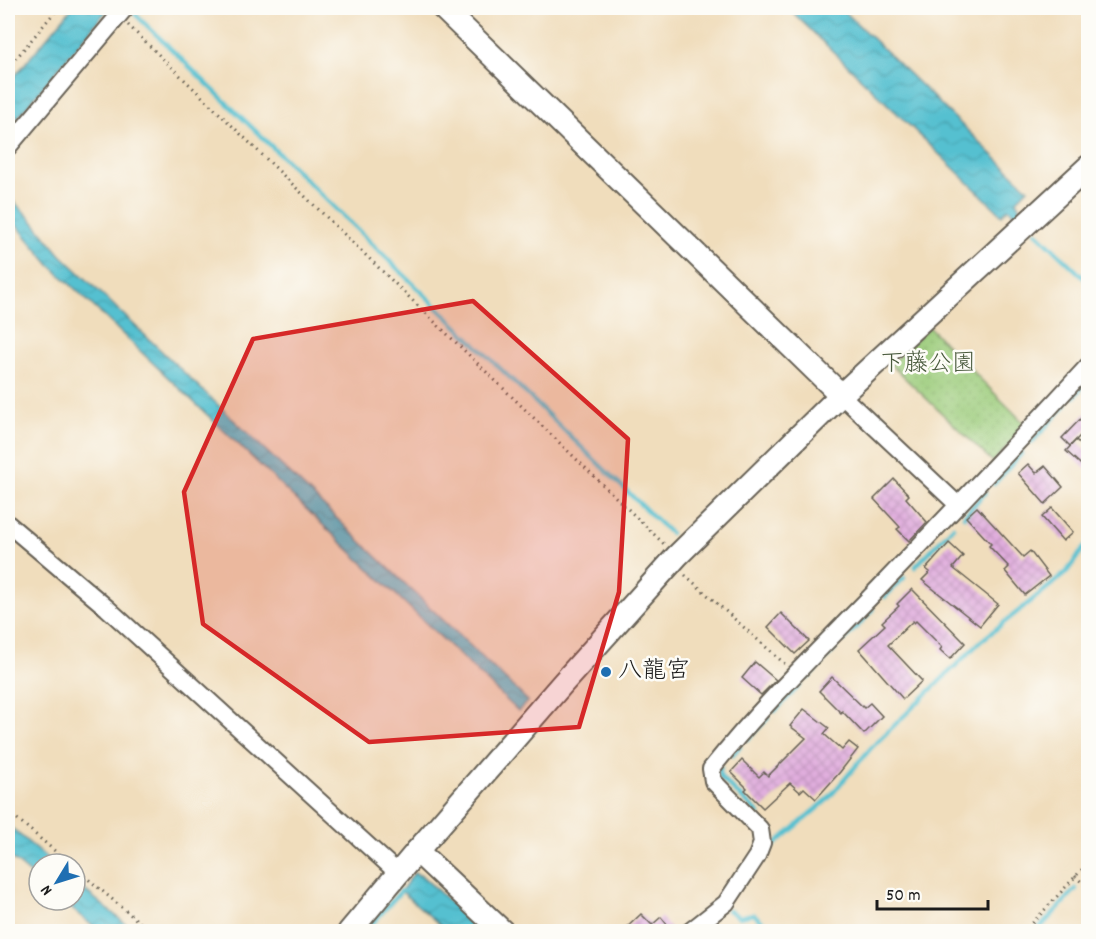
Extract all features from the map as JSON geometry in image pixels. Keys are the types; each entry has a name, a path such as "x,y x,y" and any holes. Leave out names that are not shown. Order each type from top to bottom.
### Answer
{"street":[{"path":"443,8 841,395 958,505"},
{"path":"8,147 121,12"},
{"path":"349,932 417,851 676,556 841,395 1089,167"},
{"path":"689,932 726,903 757,856 762,843 760,829 713,781 711,769 796,673 1089,366"},
{"path":"8,524 107,608 399,874"},
{"path":"417,851 503,932"}],"path":[{"path":"8,68 58,8"},
{"path":"121,12 676,556 677,568 796,673"},
{"path":"8,811 56,852"},
{"path":"1024,932 1089,863"},
{"path":"1075,876 1089,888"},
{"path":"87,878 151,932"}],"highlighted area":[{"path":"473,301 628,439 619,592 579,727 369,742 203,624 184,492 253,339"}],"green space":[{"name":"下藤公園","path":"929,327 1026,425 993,462 890,364"}],"water":[{"path":"72,8 109,8 8,129 8,84"},
{"path":"788,8 841,8 1028,189 1016,201 1023,213 1018,218 1008,208 1002,215"},
{"path":"8,196 61,255 528,701 518,711 50,265 8,217"},
{"path":"8,825 40,852 27,852 27,871 8,855"},
{"path":"414,873 422,876 481,931 447,931 401,891"},
{"path":"87,892 134,931 99,931 76,912 87,912"}],"building":[{"path":"1089,410 1089,427 1070,446 1062,438"},
{"path":"1076,440 1089,453 1089,472 1066,451"},
{"path":"1028,464 1036,473 1045,466 1063,487 1045,504 1018,473"},
{"path":"894,479 909,495 906,498 927,522 909,541 897,529 900,527 874,499"},
{"path":"977,507 1023,557 1030,551 1049,576 1025,595 1005,571 1009,567 966,517"},
{"path":"1052,508 1073,532 1063,541 1042,517"},
{"path":"949,543 963,556 953,568 998,604 980,626 922,580 930,572 926,569"},
{"path":"912,589 965,643 950,659 940,650 942,647 916,621 914,623 913,621 888,645 922,681 903,699 859,649 885,625 882,622 899,606 897,604"},
{"path":"781,613 809,641 795,654 768,627"},
{"path":"755,662 776,680 761,695 742,678"},
{"path":"832,677 864,708 870,703 882,716 864,734 819,691"},
{"path":"804,709 829,728 824,734 842,750 849,742 858,749 816,799 804,788 800,792 790,783 763,808 731,772 742,760 759,777 764,772 768,776 806,738 790,726"},
{"path":"641,914 652,925 661,917 673,932 622,932"}],"waterway":[{"path":"135,14 670,533"},
{"path":"1036,232 1088,282"},
{"path":"1074,397 1088,381"},
{"path":"1032,442 1066,405"},
{"path":"994,484 1022,453"},
{"path":"964,516 985,493"},
{"path":"915,567 953,527"},
{"path":"766,852 827,800 871,748 981,641 1066,573 1088,544"},
{"path":"885,597 904,578"},
{"path":"844,640 873,610"},
{"path":"808,678 835,649"},
{"path":"775,711 800,685"},
{"path":"748,739 768,718"},
{"path":"733,755 740,747"},
{"path":"721,768 719,769 721,778 759,814"},
{"path":"1036,932 1076,889"},
{"path":"365,932 401,891"},
{"path":"728,910 739,917 753,914 775,932"}],"place":[{"name":"八龍宮","path":"606,672"}]}
